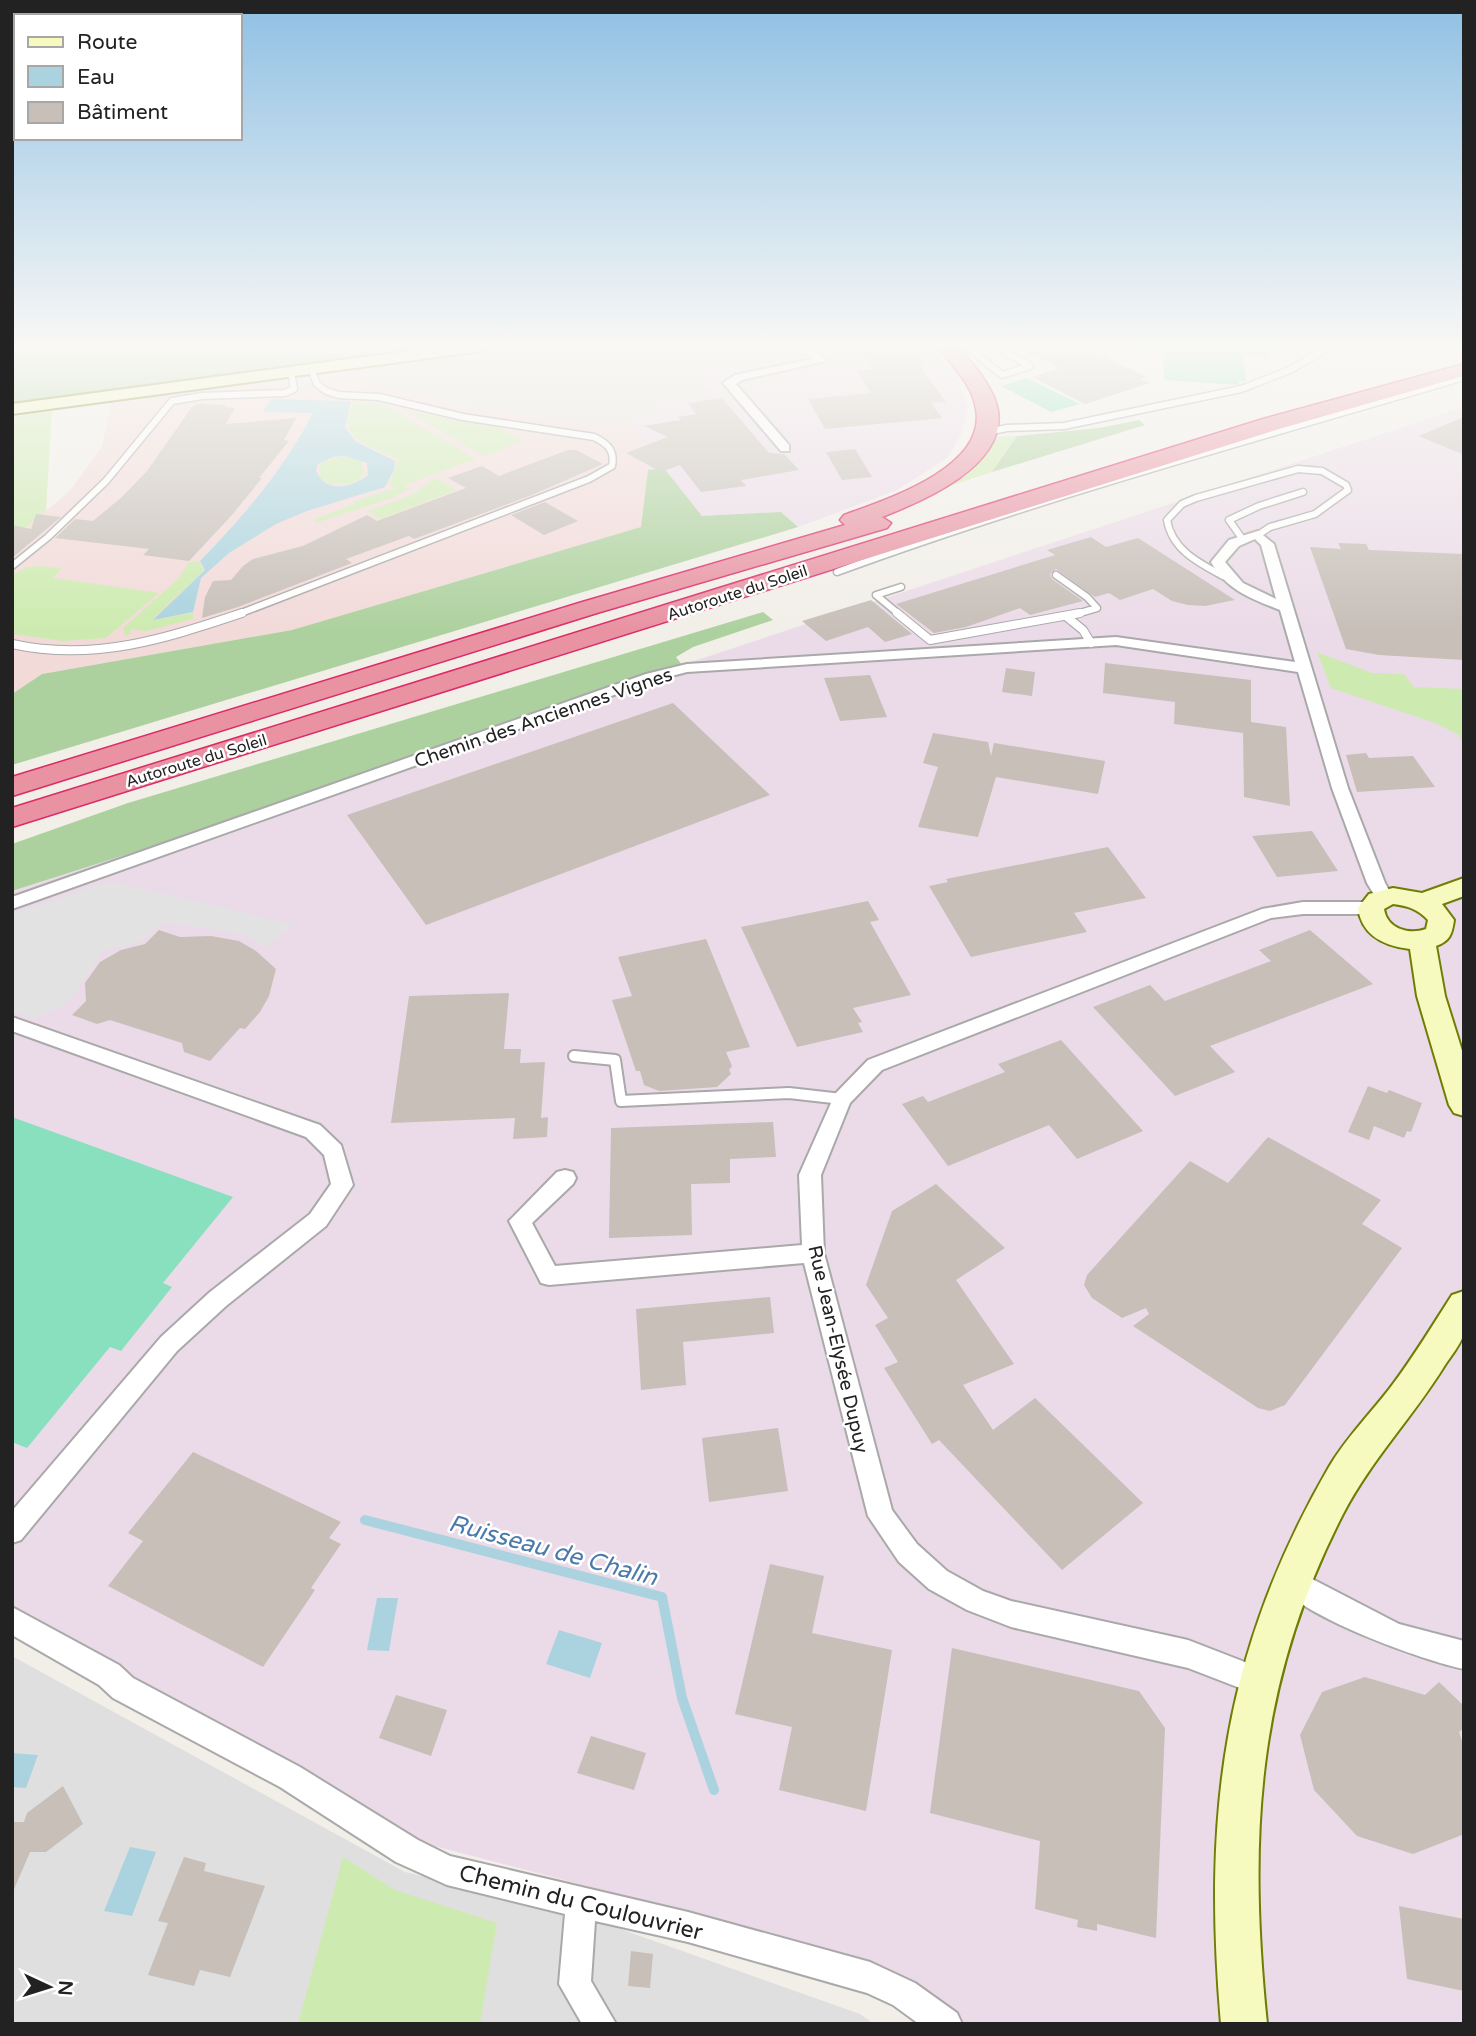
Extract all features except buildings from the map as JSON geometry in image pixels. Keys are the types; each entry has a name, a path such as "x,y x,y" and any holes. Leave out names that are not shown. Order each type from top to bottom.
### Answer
{"highway":[{"path":"588,608 849,521 912,497 957,471 973,455 982,441"},
{"name":"Autoroute du Soleil","path":"12,788 588,608 1147,441"},
{"name":"Autoroute du Soleil","path":"12,818 1217,441"},
{"path":"672,613 837,572 1293,441"}],"street":[{"path":"779,441 785,448"},
{"path":"1287,608 1248,592 1223,576 1218,562 1227,546 1241,537 1258,535 1267,544 1287,608 1339,788 1376,883 1376,908 1380,929 1411,940 1438,934 1442,925 1431,909 1403,896 1376,908"},
{"name":"Chemin des Anciennes Vignes","path":"12,902 650,677 687,668 935,646 1091,643 1138,643 1304,668"},
{"path":"1431,909 1464,886"},
{"path":"1431,909 1464,893"},
{"name":"Rue Jean-Elysée Dupuy","path":"1258,1681 1188,1654 1082,1632 988,1606 937,1580 908,1553 881,1516 866,1466 813,1253 810,1175 842,1099 875,1065 1268,914 1303,908 1376,908"},
{"path":"1411,940 1464,1105"},
{"path":"12,1024 313,1131 334,1151 341,1185 318,1220 218,1299 169,1344 12,1531"},
{"path":"565,1178 520,1221 550,1276 813,1253"},
{"path":"1244,2024 1237,1957 1236,1835 1242,1770 1258,1681 1291,1581 1343,1477 1409,1390 1464,1305"},
{"path":"1291,1581 1334,1606 1401,1638 1464,1655"},
{"name":"Chemin du Coulouvrier","path":"12,1620 108,1675 122,1688 301,1783 407,1851 447,1870 688,1927 870,1978 904,1994 946,2024"},
{"path":"581,1903 575,1984 600,2024"}],"lane":[{"path":"12,566 48,537 106,481 139,441"},
{"path":"12,643 48,652 79,652 124,645 218,620 285,597 589,479 612,466 615,456 612,448 601,441"},
{"path":"837,572 905,547 1247,441"},
{"path":"1223,576 1203,565 1174,542 1167,530 1167,520 1182,505 1298,469 1322,471 1346,485 1348,489 1315,514 1270,527 1258,535"},
{"path":"1241,537 1229,520 1259,506 1303,492"},
{"path":"901,587 876,595 935,646 962,633 1037,624 1097,608 1087,597 1056,575"},
{"path":"1067,617 1083,630 1091,643"},
{"path":"574,1056 615,1060 621,1101 789,1093 842,1099"}],"shaded area":[{"path":"103,441 638,441 648,470 642,527 292,630 42,674 12,694 12,539 70,491"},
{"path":"638,441 957,441 947,458 897,490 798,527 781,512 702,516 664,468 648,470"},
{"path":"1361,441 1464,441 1464,2024 955,2024 928,1993 866,1959 415,1841 59,1633 12,1611 12,891 219,825 682,665"},
{"path":"111,881 294,925 266,947 242,934 164,922 139,942 102,951 70,1001 34,1019 12,1010 12,914"},
{"path":"12,1656 405,1872 564,1909 860,2014 874,2024 12,2024"}],"green space":[{"path":"12,441 50,441 46,511 12,539"},
{"path":"360,441 445,441 476,459 404,485 410,489 389,499 316,523 313,520 354,504 353,502 396,488 390,485 398,459"},
{"path":"459,441 522,441 485,456"},
{"path":"995,441 1014,441 992,472 949,486 967,475"},
{"path":"1014,441 1093,441 992,472"},
{"path":"341,457 361,461 365,474 354,483 329,484 320,477 319,466"},
{"path":"664,468 702,516 781,512 798,527 12,765 12,694 42,674 292,630 641,527 648,470"},
{"path":"436,478 457,490 380,519 367,511 412,494"},
{"path":"189,562 199,562 204,570 152,620 193,613 193,619 146,631 132,629 129,631 131,634 125,636 123,628 179,578"},
{"path":"27,567 62,568 53,578 159,593 106,638 63,641 12,634 12,575"},
{"path":"763,612 773,620 693,647 676,657 682,665 219,825 12,891 12,844 128,803"},
{"path":"1317,652 1372,673 1404,674 1414,687 1464,689 1464,748 1459,735 1435,723 1331,688"},
{"path":"12,1117 233,1197 163,1283 172,1287 121,1351 110,1347 27,1448 12,1442"},
{"path":"343,1857 395,1890 497,1923 480,2024 298,2024"}],"water":[{"path":"297,441 355,441 395,461 394,470 385,487 307,511 276,524 229,553 201,578 193,612 153,620 205,570 200,561 262,491","holes":["344,456 367,463 368,475 354,483 332,486 320,478 316,470 318,464 333,457"]},
{"path":"377,1598 398,1598 389,1651 367,1650"},
{"path":"559,1630 602,1643 590,1678 546,1664"},
{"path":"12,1753 38,1755 26,1788 12,1787"},
{"path":"130,1847 156,1852 132,1916 104,1911"}],"waterway":[{"name":"Ruisseau de Chalin","path":"365,1520 662,1597 682,1698 714,1790"}]}
